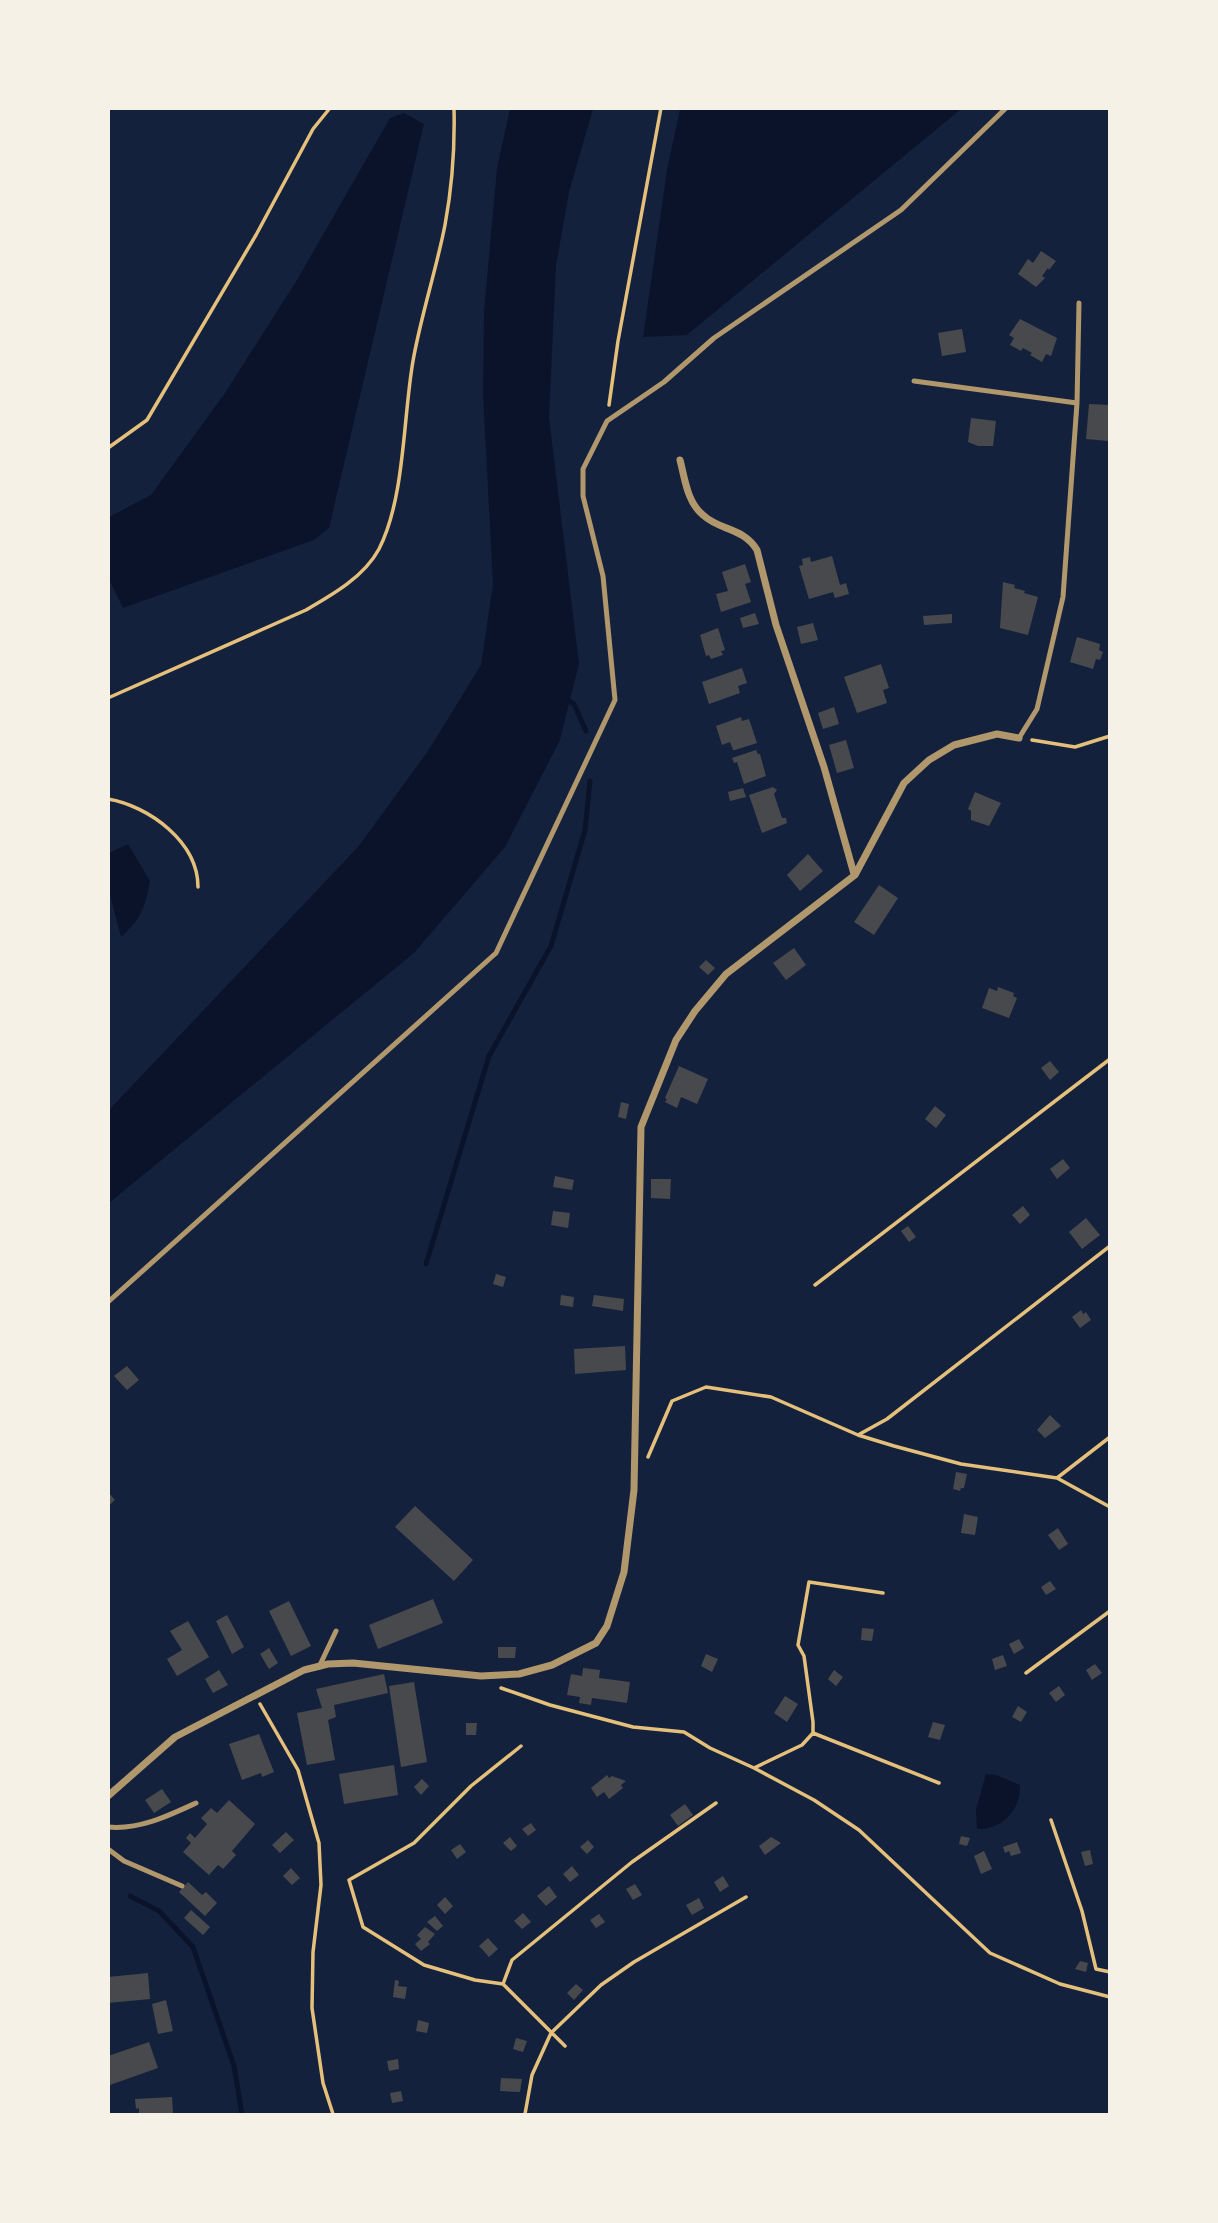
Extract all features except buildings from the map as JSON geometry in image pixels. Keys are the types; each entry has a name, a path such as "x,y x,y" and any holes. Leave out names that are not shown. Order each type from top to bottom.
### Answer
{"street":[{"path":"680,460 691,500 703,516 736,531 751,541 757,550 776,625 824,766 855,875"},
{"path":"108,1796 175,1737 304,1670 353,1662 481,1675 519,1674 552,1665 596,1643 607,1626 624,1572 634,1490 641,1127 676,1040 695,1011 726,974 855,875 904,783 929,760 954,745 997,734 1019,738"}],"lane":[{"path":"108,1301 495,953 615,700 603,576 583,496 583,468 607,421 664,382 714,338 901,211 1006,108"},
{"path":"1019,738 1037,709 1063,597 1077,403 1079,303"},
{"path":"914,381 1077,403"},
{"path":"319,1667 336,1631"},
{"path":"108,1828 156,1821 196,1804"},
{"path":"108,1849 124,1861 182,1886"}],"path":[{"path":"108,448 147,420 256,235 313,130 330,108"},
{"path":"108,698 306,610 336,593 377,553 388,530 395,505 414,360 445,223 455,143 454,108"},
{"path":"607,421 618,341 661,108"},
{"path":"1019,738 1075,747 1110,736"},
{"path":"108,799 145,811 178,839 191,858 198,876 198,887"},
{"path":"816,1285 1110,1059"},
{"path":"858,1435 887,1419 1110,1246"},
{"path":"645,1465 672,1401 706,1387 771,1397 858,1435 961,1464 1057,1478 1110,1507"},
{"path":"1057,1478 1110,1437"},
{"path":"754,1768 802,1745 813,1733 804,1656 798,1645 810,1583 883,1593"},
{"path":"1026,1673 1110,1611"},
{"path":"481,1675 505,1690 550,1705 633,1727 684,1732 710,1748 814,1800 859,1830 990,1953 1060,1984 1110,1997"},
{"path":"256,1696 298,1770 319,1843 321,1885 313,1952 312,2008 323,2083 333,2115"},
{"path":"813,1733 939,1783"},
{"path":"521,1746 471,1786 414,1843 349,1880 363,1927 424,1965 475,1980 503,1984 565,2046"},
{"path":"503,1984 512,1960 632,1862 716,1802"},
{"path":"1051,1820 1082,1911 1096,1969 1110,1972"},
{"path":"525,2115 532,2075 551,2032 601,1985 634,1962 746,1896"}],"water":[{"path":"680,108 961,109 687,335 643,337 667,170"},
{"path":"510,109 593,109 569,192 556,266 549,417 579,664 560,740 505,847 414,953 109,1203 109,1110 358,847 428,751 481,665 493,584 483,394 484,311 497,168"},
{"path":"404,113 424,124 329,528 314,540 123,608 109,579 109,517 151,495 225,393 297,280 390,118"},
{"path":"128,844 150,881 141,912 121,937 109,891 109,853"},
{"path":"986,1774 996,1775 1020,1785 1020,1794 1014,1810 1002,1822 977,1829 976,1809"}],"waterway":[{"path":"564,698 574,704 586,731"},
{"path":"426,1264 489,1056 551,946 585,830 590,781"},
{"path":"130,1896 159,1911 193,1947 234,2066 242,2114"}]}
